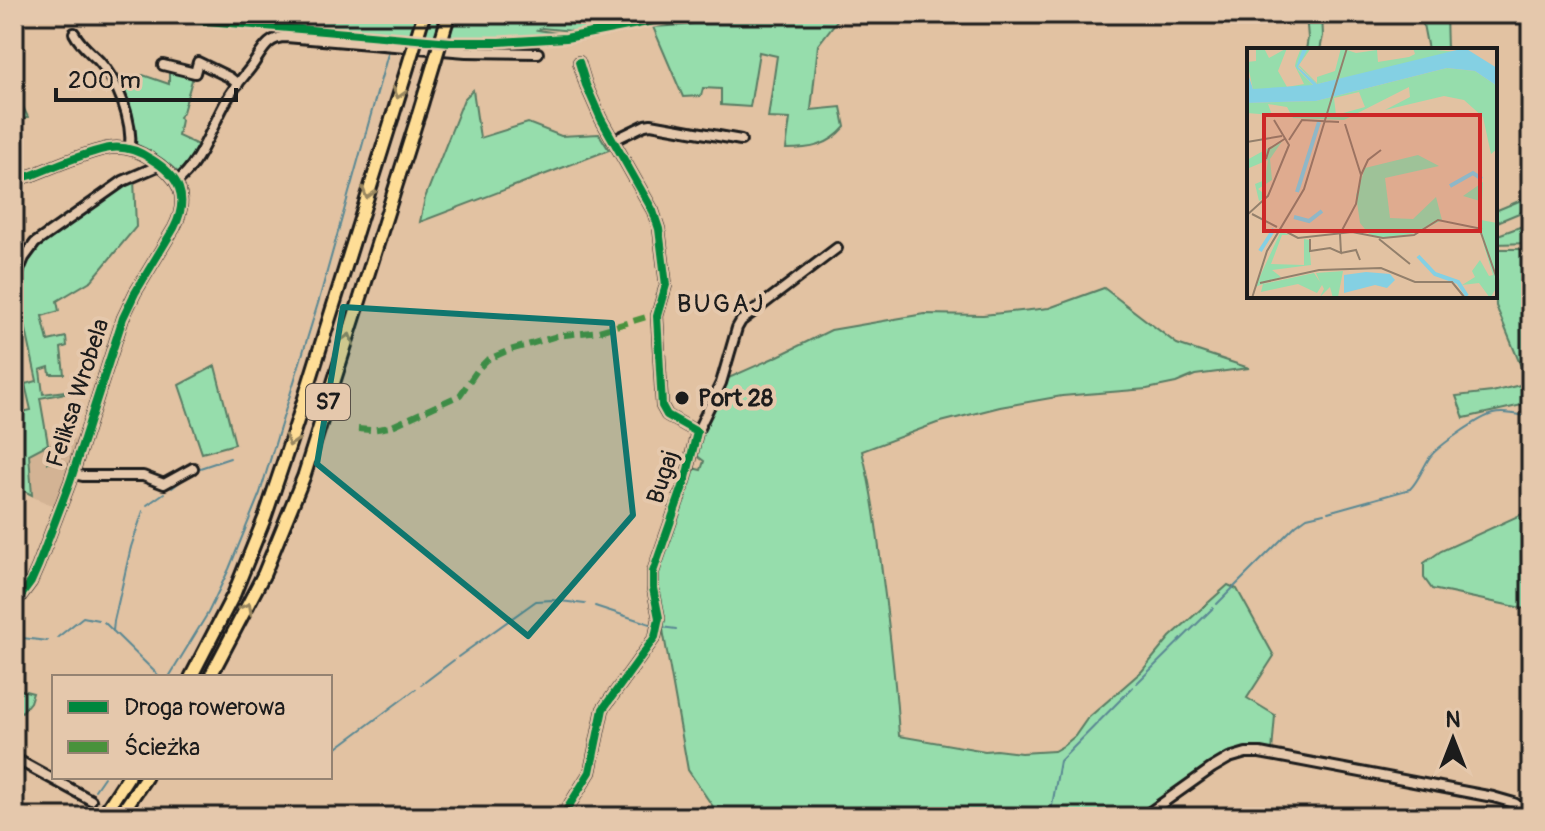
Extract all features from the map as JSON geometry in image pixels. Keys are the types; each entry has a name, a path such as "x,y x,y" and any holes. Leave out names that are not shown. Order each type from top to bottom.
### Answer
{"highway":[{"name":"S7","path":"192,675 234,594 265,517 424,14"},
{"name":"S7","path":"211,675 264,574 304,476 449,14"},
{"path":"102,817 127,779"},
{"path":"119,817 145,779"}],"street":[{"path":"74,33 81,45 112,77 119,91 131,136 130,149"},
{"path":"14,176 25,177 104,149 120,148 142,153 165,168 176,182 185,175 201,151 228,96 271,40 280,37 462,52 538,53"},
{"path":"163,65 195,73 198,62 238,84"},
{"name":"Bugaj","path":"562,817 590,772 603,709 647,650 657,630 659,618 653,572 686,478 697,432 667,415 662,406 657,316 666,285 659,229 653,211 596,109 579,62"},
{"path":"614,140 651,124 741,140"},
{"path":"14,292 24,258 35,243 123,181 160,165"},
{"name":"Feliksa Wrobela","path":"14,605 31,582 74,474 123,318 178,219 181,199 176,182"},
{"path":"697,432 721,383 741,321 837,248"},
{"path":"74,474 143,476 164,484 193,468"},
{"path":"1143,817 1212,768 1246,753 1260,753 1493,797 1514,803 1531,813"},
{"path":"14,758 52,779"},
{"path":"52,779 91,800"}],"highlighted area":[{"path":"343,307 612,323 633,515 528,636 317,464"}],"shaded area":[{"path":"60,437 78,440 56,507 33,497 29,454"}],"green space":[{"path":"212,14 621,14 591,24 582,32 538,30 569,35 528,40 490,40 210,19"},
{"path":"733,14 842,14 818,45 811,110 841,107 845,127 839,133 818,145 786,149 790,119 768,118 777,56 759,52 750,107 721,105 721,89 703,88 701,96 683,97 653,27 685,25"},
{"path":"1306,14 1322,14 1320,48 1306,48"},
{"path":"1421,14 1446,14 1447,48 1428,48"},
{"path":"169,69 191,75 183,112 179,117 178,136 200,146 180,174 153,153 134,144 121,85 123,76 131,79 143,75 169,84"},
{"path":"14,89 28,117 14,125"},
{"path":"473,90 480,138 528,123 561,136 599,134 609,150 420,222 425,198 464,99"},
{"path":"134,179 136,227 92,280 57,301 59,311 42,316 48,341 66,337 67,346 61,348 64,374 50,374 49,367 40,370 43,394 66,393 40,398 48,444 29,454 32,495 14,486 14,423 18,422 18,413 31,410 25,384 37,381 24,320 17,322 15,294 19,276 37,246"},
{"path":"1531,196 1531,208 1497,222 1497,210"},
{"path":"1531,223 1531,243 1497,244 1497,235"},
{"path":"1497,249 1531,249 1531,403 1464,418 1456,396 1492,392 1528,383 1496,306"},
{"path":"1104,288 1177,344 1249,368 1195,375 1147,389 1062,396 1000,407 937,423 862,451 878,541 899,736 985,751 1054,751 1075,736 1087,719 1142,671 1170,637 1228,585 1237,589 1274,656 1247,698 1275,715 1272,752 1242,749 1225,755 1137,817 720,817 688,770 655,571 692,468 701,470 704,461 696,455 700,434 724,380 831,330 924,314 983,315 1049,308"},
{"path":"215,366 235,444 202,453 179,385"},
{"path":"46,445 54,445 56,462 48,463"},
{"path":"1531,510 1531,610 1432,589 1424,578 1424,563 1441,551"},
{"path":"14,688 33,693 22,712 14,707"}],"waterway":[{"path":"170,675 208,613 260,493 319,300 389,50"},
{"path":"1328,512 1410,489 1434,452 1487,416 1502,413 1531,417"},
{"path":"197,469 230,458"},
{"path":"172,488 189,475"},
{"path":"147,505 164,493"},
{"path":"113,631 131,547 143,511"},
{"path":"1217,604 1296,525 1307,517 1324,513"},
{"path":"458,657 536,601 585,604"},
{"path":"595,606 653,625"},
{"path":"1137,683 1213,608"},
{"path":"58,637 83,617 98,620"},
{"path":"104,622 158,675"},
{"path":"661,627 676,629"},
{"path":"14,637 47,641"},
{"path":"421,685 454,660"},
{"path":"1050,817 1060,761 1133,687"},
{"path":"332,752 416,689"},
{"path":"95,790 103,779"},
{"path":"76,817 80,810"}],"tunnel":[{"path":"91,800 121,817"}],"marked path":[{"path":"358,429 390,427 460,395 487,360 507,351 557,336 599,331 657,316"}],"cycle path":[{"path":"126,14 451,42 566,38 689,14"},
{"path":"562,817 590,772 603,709 655,637 659,618 653,572 686,478 697,432 667,415 662,406 657,316 666,285 659,229 653,211 601,119 579,62"},
{"path":"14,176 25,177 91,152 121,148 142,154 161,166 175,180 181,197 179,217 174,228 123,318 70,482 31,582 14,605"}],"place":[{"name":"Port 28","path":"682,398"}],"district":[{"name":"BUGAJ","path":"721,304"}]}
